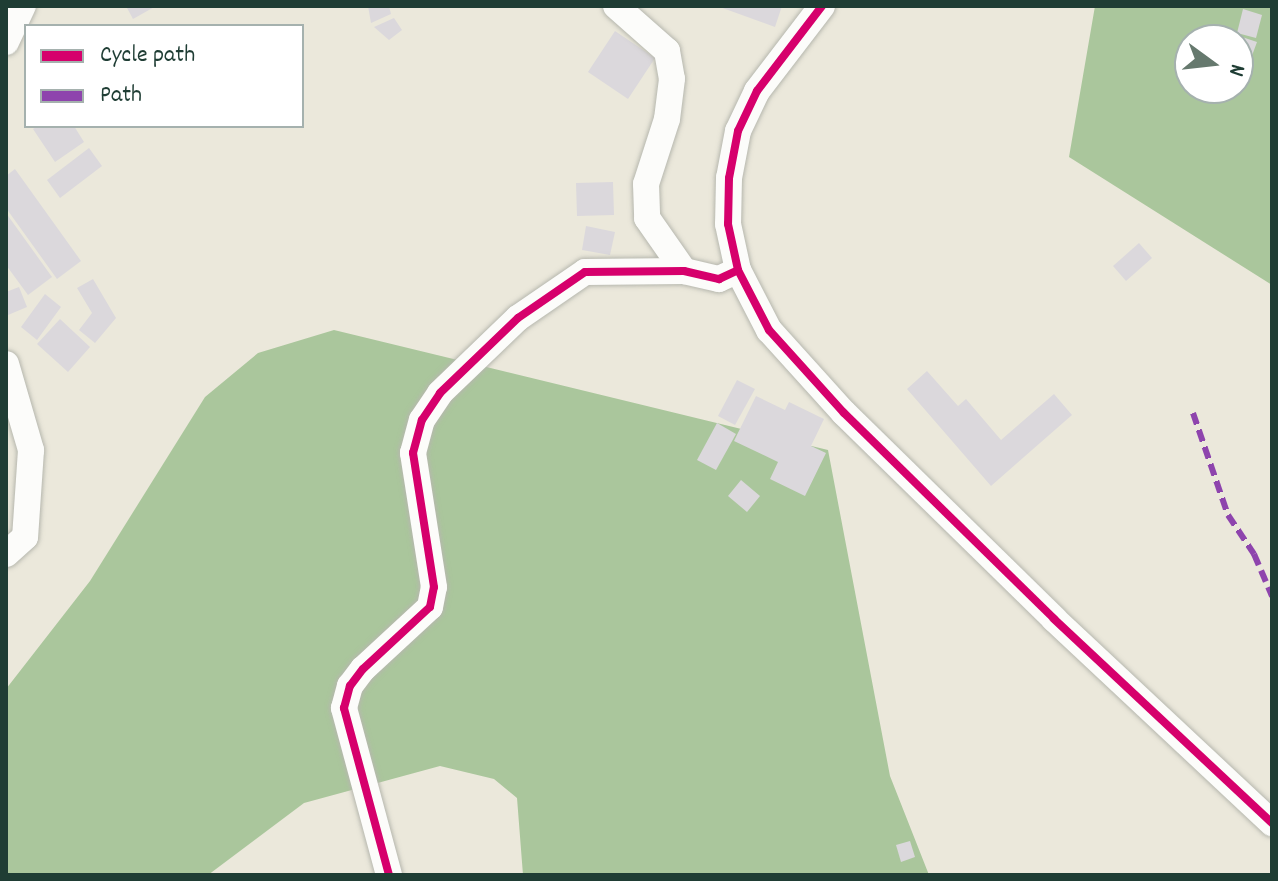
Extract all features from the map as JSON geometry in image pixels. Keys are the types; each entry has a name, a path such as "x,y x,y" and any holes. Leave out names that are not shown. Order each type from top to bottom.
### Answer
{"street":[{"path":"6,42 23,6"},
{"path":"616,6 667,51 672,79 667,119 646,184 647,218 684,271"},
{"path":"822,6 757,91 738,131 729,178 728,224 738,270 769,330 844,413 1054,619 1272,823"},
{"path":"389,875 344,708 350,686 363,669 430,607 434,587 413,453 422,420 440,393 518,318 585,272 684,271 719,279 738,270"},
{"path":"6,364 31,450 25,537 6,554"}],"green space":[{"path":"1095,6 1272,6 1272,285 1069,157"},
{"path":"334,330 828,450 890,776 929,875 523,875 517,798 494,779 440,766 304,803 208,875 6,875 6,689 90,581 205,397 258,353"}],"building":[{"path":"126,6 156,6 133,19"},
{"path":"368,6 389,6 391,14 371,23"},
{"path":"717,6 782,6 775,27"},
{"path":"1243,9 1262,15 1256,38 1254,24 1239,24"},
{"path":"394,18 402,30 389,40 374,27"},
{"path":"615,31 655,58 628,99 588,72"},
{"path":"75,128 84,142 55,162 33,129"},
{"path":"89,148 102,166 60,198 47,180"},
{"path":"15,169 81,261 57,279 6,208 6,176"},
{"path":"613,182 614,215 577,216 576,183"},
{"path":"6,213 52,277 28,295 6,265"},
{"path":"586,226 615,232 610,255 582,250"},
{"path":"1139,243 1152,258 1126,281 1113,266"},
{"path":"93,279 116,318 95,343 79,330 92,313 77,288"},
{"path":"19,287 27,307 8,315 6,292"},
{"path":"45,294 61,307 37,340 21,327"},
{"path":"60,319 90,347 68,372 37,344"},
{"path":"927,371 958,406 966,399 1001,440 1054,394 1072,415 991,486 907,389"},
{"path":"737,380 755,389 735,425 718,416"},
{"path":"756,396 785,410 789,402 824,419 811,446 826,453 805,496 770,479 778,462 734,441"},
{"path":"717,423 736,434 716,470 697,460"},
{"path":"741,480 760,496 747,512 728,496"},
{"path":"910,841 915,857 901,862 896,845"}],"marked path":[{"path":"1193,413 1228,515 1254,554 1272,596"}],"cycle path":[{"path":"822,6 757,91 738,131 729,178 728,224 738,270 769,330 844,413 1054,619 1272,823"},
{"path":"389,875 344,708 350,686 363,669 430,607 434,587 413,453 422,420 440,393 518,318 585,272 684,271 719,279 738,270"}]}
